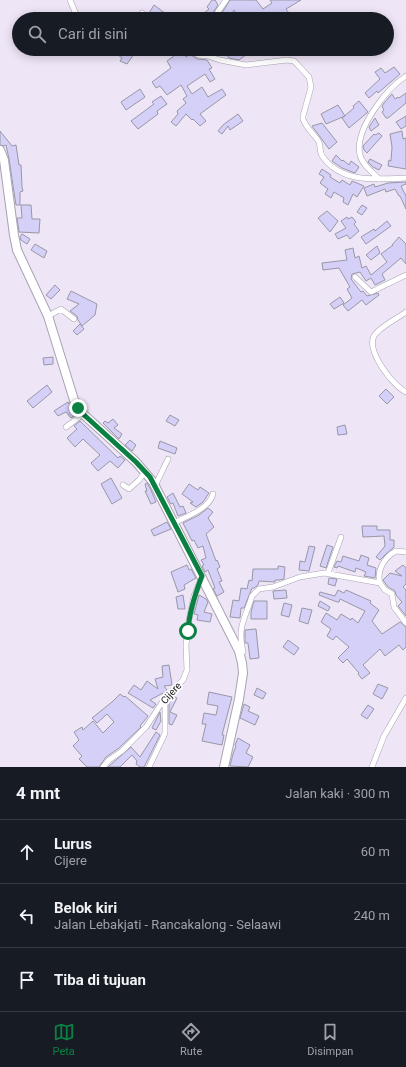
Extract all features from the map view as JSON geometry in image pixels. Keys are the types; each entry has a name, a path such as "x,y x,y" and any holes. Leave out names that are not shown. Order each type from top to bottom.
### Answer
{"main road":[{"path":"0,150 4,160 17,250 48,316 74,400 83,414 145,472 155,486 240,651 243,673 224,767"}],"street":[{"path":"70,0 75,12"},
{"path":"218,12 226,0"},
{"path":"208,56 246,66 287,60 294,61 309,77 311,87 303,119 319,143 322,156 341,172 353,177 366,179 406,178"},
{"path":"379,179 361,158 359,146 362,134 371,114 384,95 406,76"},
{"path":"355,277 371,292 406,275"},
{"path":"48,316 61,309 74,319"},
{"path":"406,312 377,332 373,337 372,343 376,355 387,375 406,392"},
{"path":"66,427 83,414"},
{"path":"155,486 168,459"},
{"path":"123,485 129,489 145,472"},
{"path":"174,523 205,506 213,494"},
{"path":"328,573 341,537"},
{"path":"406,552 396,551 386,558 378,575 380,583 385,590 390,592 393,596 394,607 406,623"},
{"path":"242,663 243,656 240,632 252,596 259,588 273,587 300,576 328,573 380,583"},
{"name":"Cijere","path":"103,767 109,760 122,751 146,727 165,698 183,680 187,670 186,645 188,620 194,596 202,576"},
{"path":"149,767 165,733 165,698"},
{"path":"372,767 384,736 406,698"}],"building":[{"path":"212,0 215,0 218,5 214,12 205,12 209,9 207,7"},
{"path":"230,0 256,0 263,9 272,3 270,0 301,0 286,9 288,12 235,12 234,10 232,12 222,12"},
{"path":"154,5 163,12 150,12"},
{"path":"120,56 133,56 127,64 120,61 122,58"},
{"path":"174,56 193,56 197,59 207,60 212,68 209,69 215,79 210,82 205,74 187,86 192,94 202,87 208,97 222,89 226,95 200,114 206,121 200,126 186,114 176,126 171,122 178,114 177,111 186,103 183,99 187,96 181,85 167,95 160,86 156,88 152,82 171,68 167,61"},
{"path":"228,56 244,56 239,60 229,58"},
{"path":"394,67 400,74 378,93 377,91 369,98 365,93 380,79 375,72 381,68 385,73"},
{"path":"140,89 145,97 126,110 121,102"},
{"path":"406,93 406,103 386,118 382,112 384,110 382,106 384,103 392,94 395,99"},
{"path":"161,96 167,104 157,111 158,114 138,129 131,121 154,104 152,102"},
{"path":"359,101 368,112 349,128 342,118 354,108 353,106"},
{"path":"338,105 345,116 326,124 321,114"},
{"path":"238,114 243,121 230,130 228,126 222,134 218,131 223,125"},
{"path":"406,116 406,126 401,129 396,122"},
{"path":"375,118 379,125 371,131 369,127"},
{"path":"322,123 337,142 329,149 312,126"},
{"path":"0,131 12,146 16,145 19,165 21,165 23,191 20,192 20,205 16,205 6,145 0,145"},
{"path":"402,131 403,139 406,138 406,169 388,166 389,160 391,161 392,147 390,134"},
{"path":"379,133 382,136 367,153 363,146 374,134"},
{"path":"336,155 349,165 351,161 359,167 355,173 342,168 332,161"},
{"path":"370,159 382,165 379,170 368,162"},
{"path":"322,169 331,175 330,177 340,183 342,180 350,185 352,181 364,186 357,197 353,194 348,205 343,202 344,198 334,192 331,198 325,194 328,189 320,183 324,177 319,174"},
{"path":"406,182 406,184 401,186 406,196 406,209 395,189 386,192 385,189 367,196 364,188 374,184 375,187 388,183"},
{"path":"21,205 31,205 32,219 40,219 39,233 19,232 17,218 22,218"},
{"path":"362,205 367,208 362,215 357,212"},
{"path":"327,211 338,221 330,232 318,218"},
{"path":"347,217 348,219 352,217 356,222 354,224 359,231 350,239 347,235 338,239 335,234 346,228 341,221"},
{"path":"387,221 391,226 366,244 361,237 374,229 375,231"},
{"path":"22,234 30,239 27,244 21,240 20,237"},
{"path":"399,237 406,244 406,264 401,258 382,274 385,280 375,285 371,278 366,281 360,272 352,274 351,279 361,292 363,291 367,296 378,293 379,295 366,305 362,300 348,311 343,305 352,298 347,289 350,287 339,268 323,270 322,263 347,260 345,250 353,248 355,258 359,256 362,268 366,266 371,275 387,262 381,254 393,245"},
{"path":"35,244 47,251 44,258 31,250"},
{"path":"377,246 380,253 371,260 366,255"},
{"path":"55,285 60,290 51,299 46,295"},
{"path":"71,291 97,304 95,315 82,326 77,316 70,311 79,304 67,299"},
{"path":"340,297 344,303 334,309 330,304"},
{"path":"80,324 84,329 77,335 73,331"},
{"path":"53,357 53,364 44,365 43,358"},
{"path":"47,385 52,392 33,408 27,401"},
{"path":"386,389 394,397 387,404 379,396"},
{"path":"68,402 76,414 71,418 66,412 58,416 54,411"},
{"path":"170,415 179,420 175,426 166,421"},
{"path":"113,419 118,425 114,428 122,434 119,439 103,423 105,421 108,423"},
{"path":"80,421 118,458 120,456 125,460 118,468 110,461 98,471 91,463 100,455 83,439 75,447 67,438 77,429 74,426"},
{"path":"345,425 347,434 338,435 337,427"},
{"path":"130,440 136,445 132,451 125,445"},
{"path":"160,441 177,448 175,454 158,448"},
{"path":"111,478 122,498 112,504 101,484"},
{"path":"147,483 156,502 151,504 145,491 147,491 145,484"},
{"path":"189,484 198,490 200,487 209,493 203,502 196,507 190,503 193,502 182,494"},
{"path":"173,493 180,507 183,506 186,513 178,516 173,503 171,504 167,497"},
{"path":"208,508 213,512 208,518 214,527 206,534 216,561 217,560 220,567 217,569 222,581 219,582 224,592 217,596 213,589 215,588 208,570 205,572 202,566 204,565 201,560 206,558 203,546 198,548 194,540 192,541 183,523 199,515"},
{"path":"167,522 171,529 154,536 151,530"},
{"path":"362,526 377,526 377,530 390,530 390,540 394,540 394,547 380,560 376,557 385,546 384,536 363,537"},
{"path":"327,545 333,547 326,568 320,566"},
{"path":"309,546 315,547 309,571 299,570 300,561 305,562"},
{"path":"361,555 369,558 367,565 376,568 375,578 364,576 366,572 356,568 355,572 338,566 337,568 334,567 337,561 341,562 343,556 359,561"},
{"path":"187,565 189,570 191,569 196,578 184,585 185,589 178,592 171,572"},
{"path":"403,565 406,568 406,584 403,587 406,590 406,616 398,606 402,602 396,595 395,591 388,587 383,580 390,573 402,576 395,571"},
{"path":"278,566 285,567 284,579 275,580 275,582 259,581 258,585 252,588 244,608 241,608 240,618 230,617 233,600 239,601 241,588 247,589 249,580 252,581 253,569 278,569"},
{"path":"329,578 337,579 335,586 328,584"},
{"path":"286,590 287,598 274,599 273,591"},
{"path":"338,590 344,593 346,590 371,601 370,603 379,610 372,621 382,634 400,622 406,627 406,647 403,650 399,645 385,656 380,649 363,665 370,673 362,679 347,659 343,663 338,658 349,647 336,636 333,640 327,636 331,629 321,622 326,613 337,620 341,614 351,620 352,618 358,623 365,611 340,599 339,602 337,602 319,595 320,592 335,596"},
{"path":"183,595 185,609 178,609 176,597"},
{"path":"199,595 208,602 204,612 212,614 210,622 197,620 198,615 194,614"},
{"path":"254,601 267,601 267,619 251,619"},
{"path":"320,601 330,607 328,611 318,606"},
{"path":"284,603 292,605 289,617 281,615"},
{"path":"302,608 312,610 308,624 299,621"},
{"path":"256,629 259,658 250,659 248,643 245,643 245,630"},
{"path":"288,640 299,648 294,655 283,647"},
{"path":"169,665 172,685 164,686 167,690 163,694 150,700 156,704 153,708 128,693 134,685 141,690 147,681 158,689 155,679 163,677 162,666"},
{"path":"378,684 388,688 382,699 373,694"},
{"path":"257,688 266,693 263,699 254,695"},
{"path":"209,692 232,697 222,735 224,735 222,745 202,741 206,724 202,724 204,713 216,715 218,706 207,704"},
{"path":"120,694 124,697 125,696 148,716 140,726 141,727 119,748 106,757 99,767 87,767 79,759 82,756 73,746 79,740 74,732 82,727 83,730 93,721 103,733 114,722 107,714 97,723 92,718"},
{"path":"173,696 177,698 170,712 177,715 172,725 169,724 169,700"},
{"path":"244,704 250,707 248,711 259,716 255,725 240,718"},
{"path":"368,705 374,709 367,719 361,715"},
{"path":"160,712 161,721 156,730 152,728"},
{"path":"156,732 160,735 144,767 140,767 136,764 137,761 132,755 120,767 108,767 131,747 140,757"},
{"path":"238,738 250,745 246,753 253,757 248,767 230,766"}],"route":[{"path":"78,408 150,477 202,576 194,596 188,620 188,631"}]}
